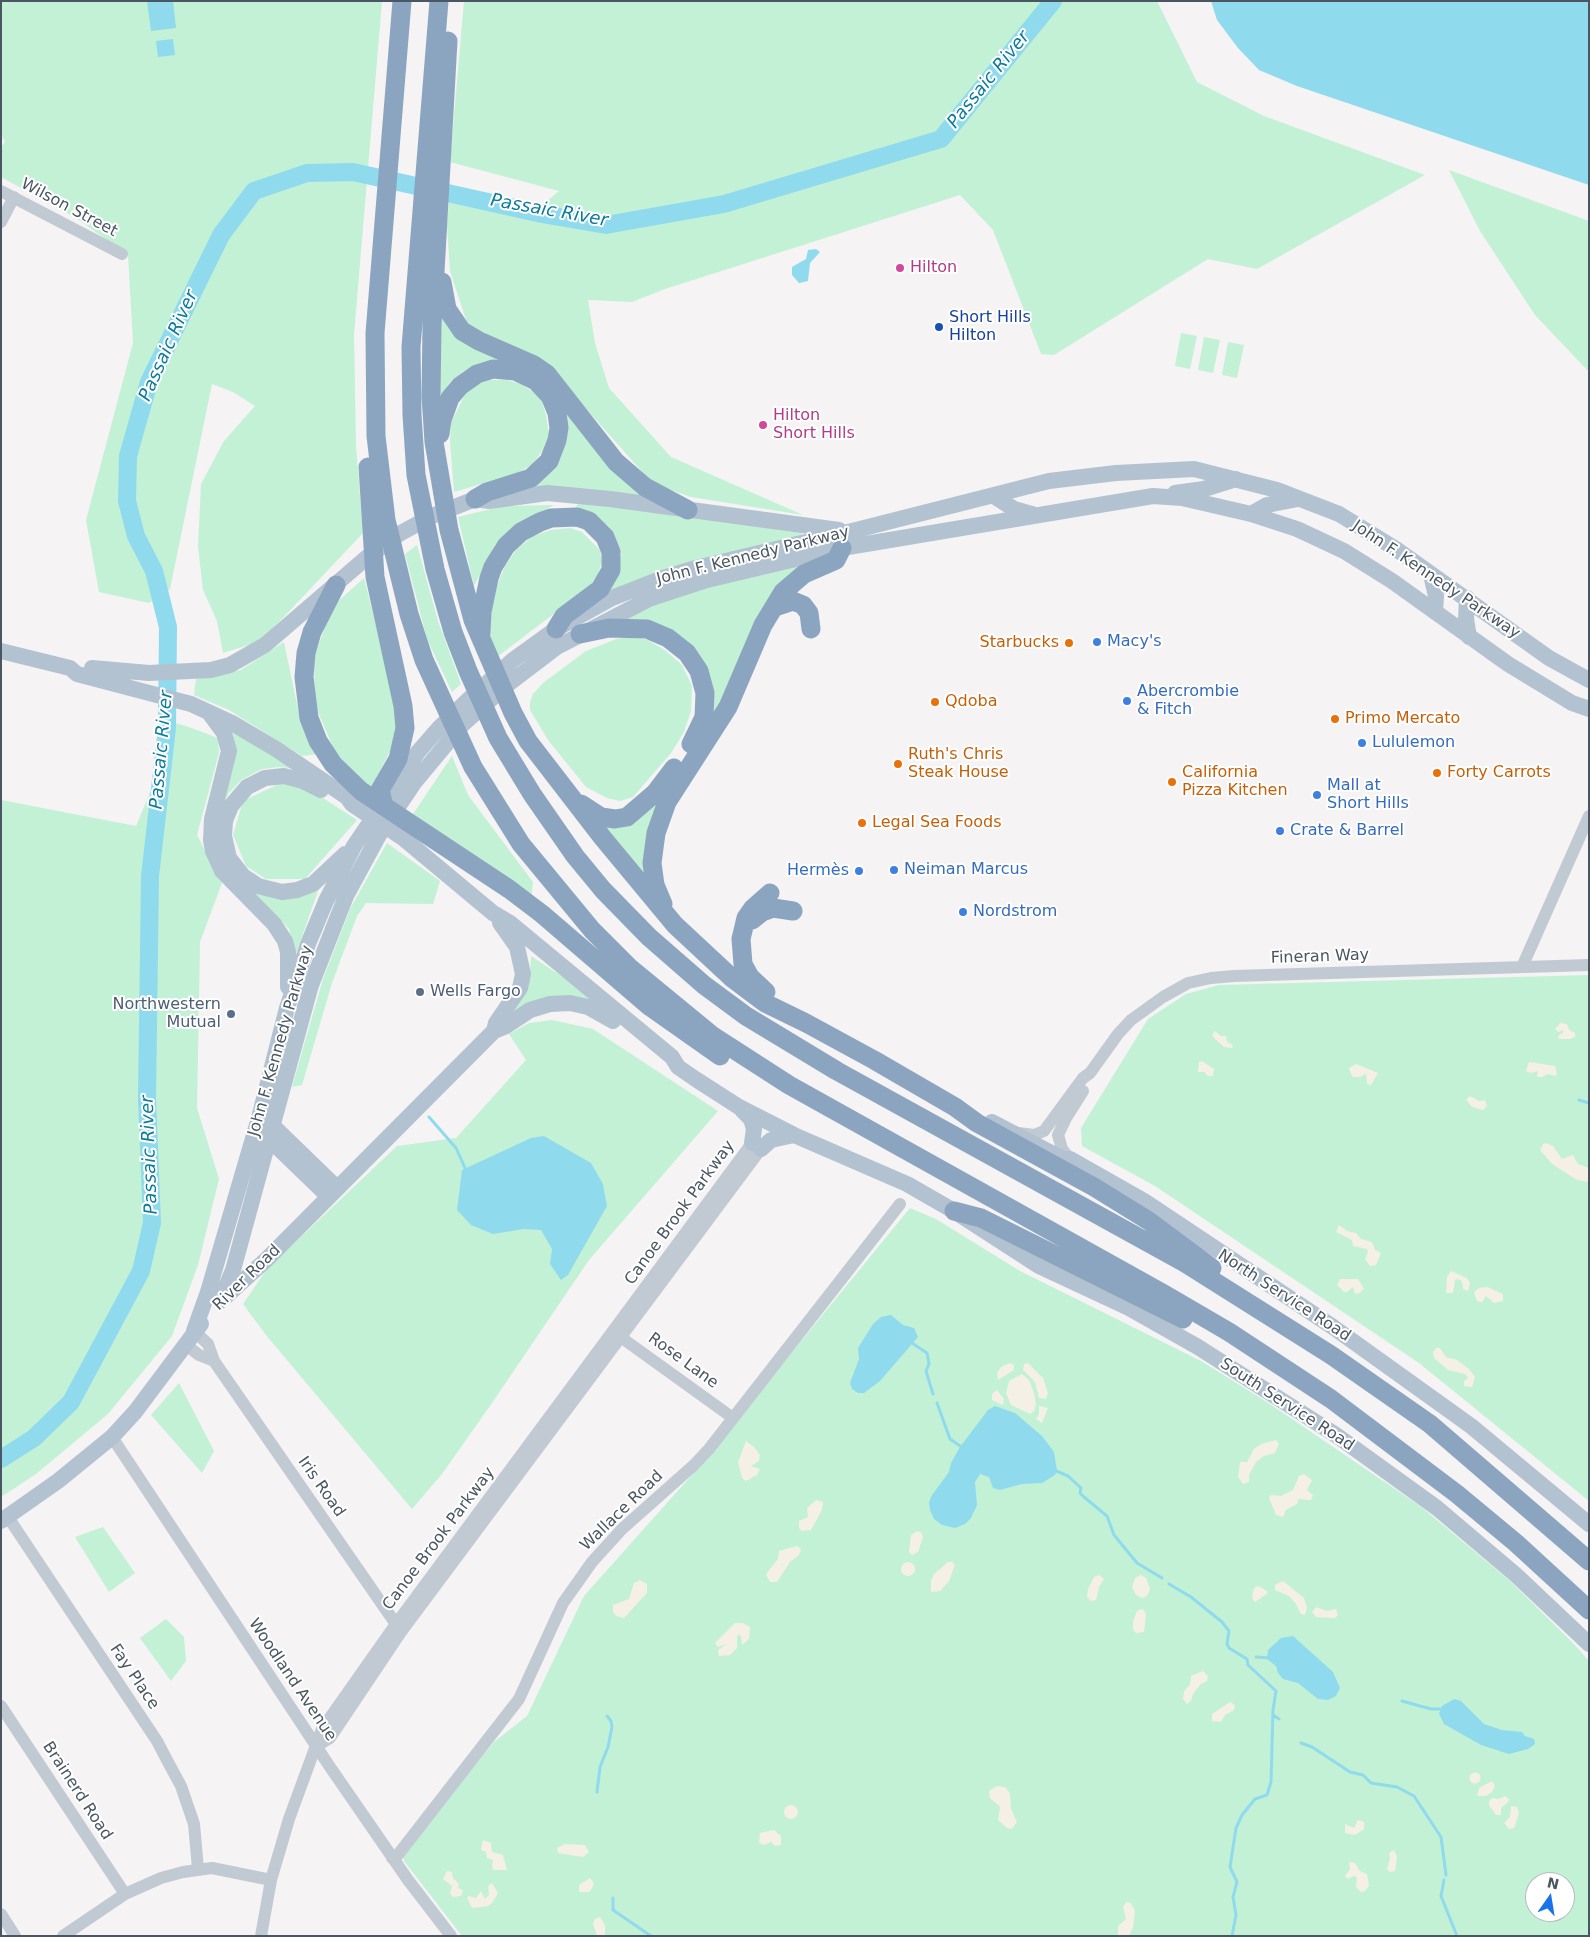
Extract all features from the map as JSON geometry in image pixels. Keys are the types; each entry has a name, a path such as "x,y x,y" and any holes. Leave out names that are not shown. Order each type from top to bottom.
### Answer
{"highway":[{"path":"383,802 380,790 398,759 405,728 403,706 375,577 379,526 367,455 376,436 375,333 402,1"},
{"path":"439,1 431,203 411,347 413,432 421,502 428,543 441,592 468,672 498,738 555,828 603,890 649,937 704,985 746,1016 799,1049 1146,1241 1331,1355 1430,1424 1589,1556"},
{"path":"433,165 450,1"},
{"path":"431,203 445,302 456,325 474,339 534,366 547,374 623,469 646,487 688,510"},
{"path":"438,253 432,325 431,396 434,442 449,530 473,620 512,713 528,741 572,798 675,925 733,979 765,1003 806,1023 955,1107 977,1123 1094,1187 1149,1221 1203,1260 1262,1311"},
{"path":"439,468 442,420 446,407 460,386 477,374 493,369 515,371 536,381 550,396 557,413 557,440 549,461 530,478 487,492 475,499"},
{"path":"483,647 482,612 489,578 493,567 506,546 521,532 540,522 551,518 576,517 589,521 605,537 611,552 611,570 600,589 564,616 556,629"},
{"path":"379,526 396,564 424,660 473,767 527,851 592,930 629,967 670,1003 737,1053 789,1085 1164,1294 1331,1399 1457,1494 1516,1543 1589,1610"},
{"path":"675,925 661,898 654,878 652,863 656,833 673,790 728,707 763,625 783,592 795,580 812,570 836,560 842,548"},
{"path":"336,585 315,624 308,642 304,665 304,692 309,718 321,747 356,798 408,832 509,889 542,914 649,1006 698,1042 755,1077 879,1135"},
{"path":"775,607 793,602 803,605 809,613 811,629"},
{"path":"572,798 601,817 615,820 631,815 662,785 694,739 701,726 705,707 704,685 699,671 687,653 659,632 634,627 609,628 580,634"},
{"path":"528,741 534,758 595,847 704,985"},
{"path":"770,893 753,908 746,918 741,935 741,957 750,977 762,989 806,1023"},
{"path":"741,935 752,919 762,912 782,908 793,911"},
{"path":"954,1211 981,1218 1126,1289 1225,1342 1263,1355"},
{"path":"1536,1513 1589,1560"}],"main road":[{"name":"John F. Kennedy Parkway","path":"220,1302 233,1270 267,1127 287,1008 308,944 326,900 354,846 405,769 439,728 513,660 556,629 612,598 672,575 852,532 1049,481 1116,472 1194,469 1238,478 1339,514 1368,531 1467,598 1549,658 1589,680"},
{"path":"1153,496 1204,488 1238,478"},
{"path":"70,668 79,665 111,671 149,673 192,672 230,665 266,644 364,559 399,534 432,516 475,499 489,501 547,493 852,532"},
{"path":"994,496 1014,509 1038,516"},
{"name":"John F. Kennedy Parkway","path":"190,1338 267,1127 321,954 346,896 379,836 414,783 463,724 536,662 580,634 618,614 674,590 707,580 842,548 1153,496 1182,498 1252,514 1297,529 1344,551 1508,664 1589,709"},
{"path":"1252,514 1267,505 1300,499"},
{"path":"966,502 981,512 990,524"},
{"path":"1431,575 1436,596 1435,612"},
{"path":"1467,598 1466,618 1469,637"},
{"path":"1,651 70,668 77,674 144,690 207,710 276,749 347,797 356,798"},
{"path":"207,710 224,733 229,751 212,819 211,840 213,850 222,871 232,884 274,924 285,941 289,963 287,1008"},
{"path":"354,846 312,884 290,891 274,891 258,886 238,870 229,858 224,836 227,814 236,798 247,787 265,778 273,776 293,777 303,780 344,804 356,798"},
{"path":"408,832 493,913 510,923 672,1057 678,1067"},
{"name":"River Road","path":"493,913 517,947 523,974 520,988 496,1023 494,1031"},
{"name":"River Road","path":"5,1519 58,1482 112,1437 135,1412 190,1338 220,1302 333,1193 494,1031 539,1006 561,1003 579,1005 611,1019 668,1063 678,1067"},
{"name":"South Service Road","path":"678,1067 739,1106 794,1135 907,1184 954,1211 1039,1266 1129,1308 1198,1347 1336,1435 1437,1508 1516,1575 1589,1644"},
{"path":"739,1106 751,1119 756,1146 771,1140 794,1135"},
{"name":"North Service Road","path":"955,1107 1015,1133 1020,1138 1063,1159 1070,1159 1144,1201 1333,1327 1471,1426 1589,1524"},
{"path":"267,1127 314,1165 333,1193"},
{"path":"267,1127 333,1193"},
{"path":"314,1165 332,1169 348,1167 376,1150"}],"street":[{"name":"Wilson Street","path":"1,191 122,254"},
{"path":"1,222 14,197"},
{"path":"1522,967 1589,816"},
{"name":"Fineran Way","path":"1015,1133 1034,1135 1044,1131 1082,1078 1090,1073 1118,1034 1132,1020 1163,997 1180,987 1199,980 1234,976 1589,964"},
{"name":"Fineran Way","path":"1070,1159 1062,1149 1058,1135 1088,1082 1090,1073"},
{"name":"Canoe Brook Parkway","path":"316,1746 330,1738 399,1628 756,1146"},
{"name":"Wallace Road","path":"392,1858 397,1856 519,1699 563,1603 592,1562 622,1530 694,1465 900,1204"},
{"name":"Rose Lane","path":"618,1334 733,1418"},
{"name":"Iris Road","path":"190,1338 199,1355 214,1361 399,1628"},
{"name":"Woodland Avenue","path":"112,1437 392,1858 451,1936"},
{"name":"Fay Place","path":"5,1519 157,1741 181,1786 194,1824 198,1869"},
{"name":"Brainerd Road","path":"1,1706 125,1894"},
{"path":"261,1936 271,1880 289,1819 316,1746"},
{"path":"63,1936 125,1894 161,1878 198,1869 221,1869 271,1880"},
{"path":"1,1914 15,1936"}],"green space":[{"path":"1,1 382,1 354,335 356,446 363,533 261,641 223,653 217,621 203,590 198,546 201,484 224,441 255,406 233,392 212,384 170,589 149,603 99,592 86,520 133,343 128,255 76,218 1,177 1,147 5,142 1,134"},
{"path":"464,1 1157,1 1197,82 1264,116 1425,175 1257,269 1208,259 1054,355 1041,354 993,230 960,195 665,289 632,302 588,300 595,343 609,388 671,457 803,515 691,497 653,484 551,369 469,329 450,271 447,225 449,201 529,216 559,191 450,162"},
{"path":"1449,170 1589,221 1589,372 1535,315 1480,231"},
{"path":"440,311 508,360 471,367 451,381 441,395 439,395"},
{"path":"1181,333 1197,336 1190,369 1175,366"},
{"path":"1204,337 1220,340 1213,373 1198,370"},
{"path":"1228,342 1244,345 1237,378 1222,375"},
{"path":"489,380 506,380 521,384 540,396 549,434 542,451 533,464 518,473 454,492 450,442 451,423 465,394 474,385"},
{"path":"562,407 645,496 529,488"},
{"path":"580,500 801,533 802,535 603,596 618,557 622,556 609,527 593,514 576,507"},
{"path":"554,505 521,522 496,543 474,586 458,517 503,506"},
{"path":"570,528 582,532 600,550 602,561 598,575 589,587 497,657 490,637 492,597 505,566 517,549 533,536 551,530"},
{"path":"417,545 438,621 461,684 452,692 427,639 405,554"},
{"path":"818,561 805,569 711,724 707,677 627,620 641,609 688,592"},
{"path":"364,578 396,706 399,734 371,788 336,754 315,705 314,657 333,606"},
{"path":"632,636 648,640 666,651 682,665 692,686 691,711 684,732 671,753 633,797 620,801 607,798 586,787 548,740 530,710 530,702 533,694 543,683 586,651 616,639"},
{"path":"284,642 298,709 317,754 302,756 229,710 194,695 196,679 241,670"},
{"path":"157,718 218,738 219,753 197,835 222,883 200,942 197,1108 219,1179 198,1265 172,1336 108,1414 36,1474 1,1497 1,800 136,826 160,769"},
{"path":"233,733 298,769 279,767 262,769 241,780 229,793 220,811 235,760"},
{"path":"452,756 468,795 533,882 531,898 413,814"},
{"path":"285,781 323,798 357,820 305,879 266,879 246,866 233,835 243,801"},
{"path":"660,798 644,873 643,874 595,820"},
{"path":"387,843 440,881 433,904 366,903 357,916 332,983 302,1085 292,1087 323,979 351,907"},
{"path":"251,890 285,899 318,891 295,956 289,929"},
{"path":"531,956 563,977 605,1010 515,1012 513,1009 530,973"},
{"path":"1589,975 1589,1501 1419,1363 1155,1186 1082,1146 1081,1128 1148,1019 1186,994 1219,985"},
{"path":"552,1020 593,1029 718,1111 589,1260 442,1474 412,1509 266,1335 243,1304 267,1269 397,1146 456,1138 526,1060 509,1034 529,1023"},
{"path":"910,1208 936,1219 1020,1271 1201,1361 1267,1402 1420,1506 1509,1580 1573,1643 1589,1661 1589,1936 462,1936 404,1861 403,1852 494,1742 527,1716 584,1596 691,1476"},
{"path":"179,1383 214,1451 202,1473 151,1415"},
{"path":"103,1527 135,1573 109,1592 75,1537"},
{"path":"166,1619 184,1637 186,1661 171,1681 140,1638"}],"sand":[{"path":"1560,1023 1567,1024 1569,1030 1575,1033 1575,1037 1559,1039 1558,1036 1563,1033 1563,1030 1558,1032 1555,1029"},
{"path":"1215,1031 1221,1036 1226,1036 1227,1042 1233,1045 1232,1048 1224,1047 1214,1038 1212,1035"},
{"path":"1202,1061 1214,1069 1213,1076 1208,1076 1204,1072 1198,1072 1199,1062"},
{"path":"1529,1062 1555,1066 1557,1074 1555,1076 1548,1074 1537,1077 1538,1071 1531,1073 1526,1071"},
{"path":"1356,1064 1378,1073 1371,1085 1367,1084 1366,1074 1360,1077 1353,1077 1349,1068"},
{"path":"1470,1096 1479,1101 1485,1100 1487,1106 1483,1110 1472,1107 1466,1100"},
{"path":"1546,1143 1553,1146 1562,1159 1573,1155 1578,1164 1589,1168 1589,1182 1577,1180 1552,1164 1540,1150 1543,1144"},
{"path":"1339,1225 1347,1231 1356,1233 1361,1239 1372,1242 1375,1250 1381,1253 1376,1265 1370,1266 1365,1259 1368,1252 1367,1249 1353,1246 1352,1240 1336,1232"},
{"path":"1451,1271 1467,1278 1470,1283 1468,1291 1463,1289 1462,1281 1457,1279 1455,1280 1453,1293 1446,1293 1447,1277"},
{"path":"1340,1279 1358,1279 1364,1289 1358,1294 1355,1293 1353,1287 1344,1292 1337,1285"},
{"path":"1487,1287 1503,1294 1503,1301 1494,1303 1486,1296 1482,1302 1477,1301 1474,1292 1479,1288"},
{"path":"1436,1348 1440,1348 1446,1357 1457,1360 1469,1369 1475,1377 1472,1387 1464,1386 1464,1381 1468,1378 1465,1374 1448,1370 1434,1358 1433,1352"},
{"path":"1010,1363 1014,1365 1014,1370 998,1380 997,1373 1001,1367"},
{"path":"1028,1363 1043,1378 1048,1393 1046,1399 1039,1398 1035,1382 1023,1370 1024,1364"},
{"path":"1022,1374 1029,1380 1034,1393 1036,1404 1034,1411 1030,1414 1011,1405 1006,1393 1009,1381"},
{"path":"997,1390 1004,1399 1003,1405 992,1400 992,1394"},
{"path":"1039,1406 1048,1408 1042,1423 1036,1419 1039,1414"},
{"path":"1276,1440 1279,1444 1275,1453 1264,1456 1256,1462 1249,1475 1249,1482 1243,1484 1238,1477 1240,1462 1247,1462 1254,1449 1261,1444"},
{"path":"746,1441 760,1455 759,1461 751,1466 760,1469 757,1475 746,1481 742,1478 738,1462"},
{"path":"1304,1474 1312,1480 1307,1490 1313,1495 1311,1500 1298,1499 1297,1504 1286,1510 1283,1517 1276,1515 1269,1498 1271,1495 1281,1496 1293,1490 1299,1476"},
{"path":"816,1500 823,1502 822,1510 811,1530 802,1531 799,1528 799,1521 808,1517 807,1508"},
{"path":"917,1531 921,1532 923,1537 918,1552 912,1555 909,1552 911,1535"},
{"path":"797,1546 801,1549 799,1555 790,1562 777,1582 770,1582 766,1574 778,1559 779,1551"},
{"path":"908,1562 913,1564 915,1569 913,1574 908,1576 903,1574 901,1569 903,1564"},
{"path":"948,1562 952,1562 955,1565 949,1581 940,1591 931,1592 931,1581 934,1574"},
{"path":"1099,1575 1104,1579 1099,1587 1096,1600 1091,1601 1087,1597 1088,1589 1094,1577"},
{"path":"1141,1575 1146,1578 1150,1589 1147,1596 1142,1598 1136,1595 1132,1587 1135,1578"},
{"path":"640,1580 647,1584 647,1593 624,1618 616,1616 613,1612 613,1605 629,1599 634,1583"},
{"path":"1283,1581 1304,1598 1307,1608 1305,1615 1301,1614 1289,1596 1275,1590 1275,1585"},
{"path":"1258,1586 1268,1593 1255,1602 1252,1598 1253,1592 1254,1588"},
{"path":"1316,1607 1327,1611 1336,1609 1338,1615 1335,1618 1316,1617 1312,1612"},
{"path":"1143,1609 1146,1614 1144,1632 1136,1633 1133,1630 1133,1622 1137,1611"},
{"path":"735,1623 743,1623 750,1627 749,1639 742,1645 741,1636 737,1636 737,1648 730,1655 719,1656 718,1650 727,1644 718,1647 715,1643"},
{"path":"1203,1671 1208,1676 1207,1681 1201,1684 1193,1694 1191,1701 1187,1704 1183,1699 1184,1691 1190,1685 1191,1676"},
{"path":"1230,1702 1235,1705 1234,1710 1225,1715 1221,1722 1212,1721 1212,1714"},
{"path":"1475,1772 1481,1778 1475,1784 1469,1778"},
{"path":"1492,1781 1495,1786 1492,1792 1486,1796 1477,1796 1479,1788"},
{"path":"997,1786 1005,1787 1010,1793 1011,1809 1017,1822 1012,1829 1007,1828 998,1820 1000,1807 990,1798 989,1791"},
{"path":"1505,1796 1509,1799 1508,1802 1501,1808 1501,1815 1496,1815 1489,1805 1489,1801 1492,1798 1499,1799"},
{"path":"791,1805 796,1807 798,1812 796,1817 791,1819 786,1817 784,1812 786,1807"},
{"path":"1511,1806 1517,1807 1519,1813 1514,1828 1509,1829 1504,1823 1510,1817"},
{"path":"1358,1820 1364,1822 1364,1829 1355,1835 1345,1833 1345,1824 1354,1828"},
{"path":"774,1830 781,1836 781,1845 775,1846 771,1842 764,1845 759,1843 760,1833"},
{"path":"483,1840 491,1843 492,1852 503,1855 507,1870 494,1870 492,1868 493,1860 487,1858 486,1852 481,1850"},
{"path":"565,1844 585,1845 589,1852 583,1857 558,1853 557,1848"},
{"path":"1394,1850 1397,1857 1395,1871 1390,1872 1387,1869 1390,1858 1389,1853"},
{"path":"1349,1862 1355,1863 1360,1871 1367,1874 1369,1886 1365,1891 1361,1892 1356,1887 1357,1877 1353,1876 1348,1879 1345,1876 1350,1869"},
{"path":"447,1871 452,1872 453,1878 459,1884 458,1888 463,1890 461,1896 453,1897 450,1894 452,1886 443,1879"},
{"path":"590,1878 594,1883 591,1890 589,1892 579,1892 579,1885"},
{"path":"492,1883 498,1893 492,1903 488,1906 472,1908 467,1898 469,1896 476,1898 481,1891 485,1899 489,1895 488,1886"},
{"path":"1126,1902 1131,1903 1135,1911 1133,1928 1129,1936 1118,1936 1118,1926 1126,1919 1123,1907"},
{"path":"600,1917 605,1925 605,1936 597,1936 593,1924 595,1919"}],"water":[{"path":"147,1 173,1 176,28 151,31"},
{"path":"1211,1 1589,1 1589,185 1297,86 1259,70 1238,48 1217,20"},
{"path":"173,39 175,55 158,57 156,41"},
{"path":"816,249 820,252 810,263 808,281 799,283 792,275 792,267 806,259 808,250"},
{"path":"544,1136 591,1163 603,1184 607,1206 568,1275 561,1280 550,1264 552,1249 541,1230 524,1229 493,1234 471,1225 457,1210 462,1170 531,1138"},
{"path":"891,1315 903,1325 914,1328 918,1337 880,1381 864,1393 858,1393 852,1389 850,1383 859,1359 858,1348 873,1324 881,1317"},
{"path":"995,1406 1015,1413 1042,1436 1054,1452 1057,1471 1055,1475 1042,1483 1022,1484 1000,1490 993,1488 989,1477 980,1474 975,1482 977,1505 971,1518 965,1524 955,1528 942,1525 934,1519 930,1510 929,1502 932,1495 949,1472 951,1463 960,1447 988,1410"},
{"path":"1293,1636 1333,1672 1340,1688 1336,1696 1328,1700 1318,1699 1298,1683 1283,1679 1278,1673 1276,1666 1267,1659 1268,1650 1281,1638"},
{"path":"1454,1699 1461,1701 1484,1724 1502,1730 1522,1732 1525,1736 1534,1739 1535,1744 1528,1749 1509,1754 1481,1745 1444,1724 1439,1714 1442,1706"}],"waterway":[{"name":"Passaic River","path":"1,1459 34,1438 71,1402 141,1271 152,1223 147,1099 150,876 167,728 168,627 154,571 136,536 127,501 128,456 149,382 221,235 254,191 307,173 353,172 542,214 606,225 724,204 941,139 1053,1"},
{"path":"1579,1100 1589,1103"},
{"path":"429,1117 456,1148 465,1168"},
{"path":"908,1343 912,1343 927,1353 929,1364 926,1371 933,1394"},
{"path":"937,1403 950,1439 963,1448"},
{"path":"1054,1470 1068,1476 1081,1488 1080,1493 1107,1516 1114,1535 1137,1563 1162,1578"},
{"path":"1169,1584 1191,1597 1222,1622 1229,1631 1227,1644 1229,1648 1247,1659 1248,1665 1276,1691 1273,1710 1271,1782 1267,1795 1255,1799 1242,1815 1236,1828 1230,1867 1237,1882 1233,1897 1236,1915 1232,1936"},
{"path":"1256,1657 1271,1658"},
{"path":"1402,1701 1431,1709 1441,1709"},
{"path":"1273,1715 1279,1719"},
{"path":"597,1792 600,1767 608,1747 612,1727 611,1721 607,1716"},
{"path":"1301,1743 1312,1747 1350,1772 1363,1775 1371,1783 1397,1787 1414,1796 1441,1837 1446,1875"},
{"path":"1444,1880 1441,1896 1457,1936"},
{"path":"613,1898 613,1910 651,1936"}],"place":[{"name":"Hilton","path":"900,268"},
{"name":"Short Hills Hilton","path":"939,327"},
{"name":"Hilton Short Hills","path":"763,425"},
{"name":"Macy's","path":"1097,642"},
{"name":"Starbucks","path":"1069,643"},
{"name":"Abercrombie & Fitch","path":"1127,701"},
{"name":"Qdoba","path":"935,702"},
{"name":"Primo Mercato","path":"1335,719"},
{"name":"Lululemon","path":"1362,743"},
{"name":"Ruth's Chris Steak House","path":"898,764"},
{"name":"Forty Carrots","path":"1437,773"},
{"name":"California Pizza Kitchen","path":"1172,782"},
{"name":"Mall at Short Hills","path":"1317,795"},
{"name":"Legal Sea Foods","path":"862,823"},
{"name":"Crate & Barrel","path":"1280,831"},
{"name":"Neiman Marcus","path":"894,870"},
{"name":"Hermès","path":"859,871"},
{"name":"Nordstrom","path":"963,912"},
{"name":"Wells Fargo","path":"420,992"},
{"name":"Northwestern Mutual","path":"231,1014"}]}
